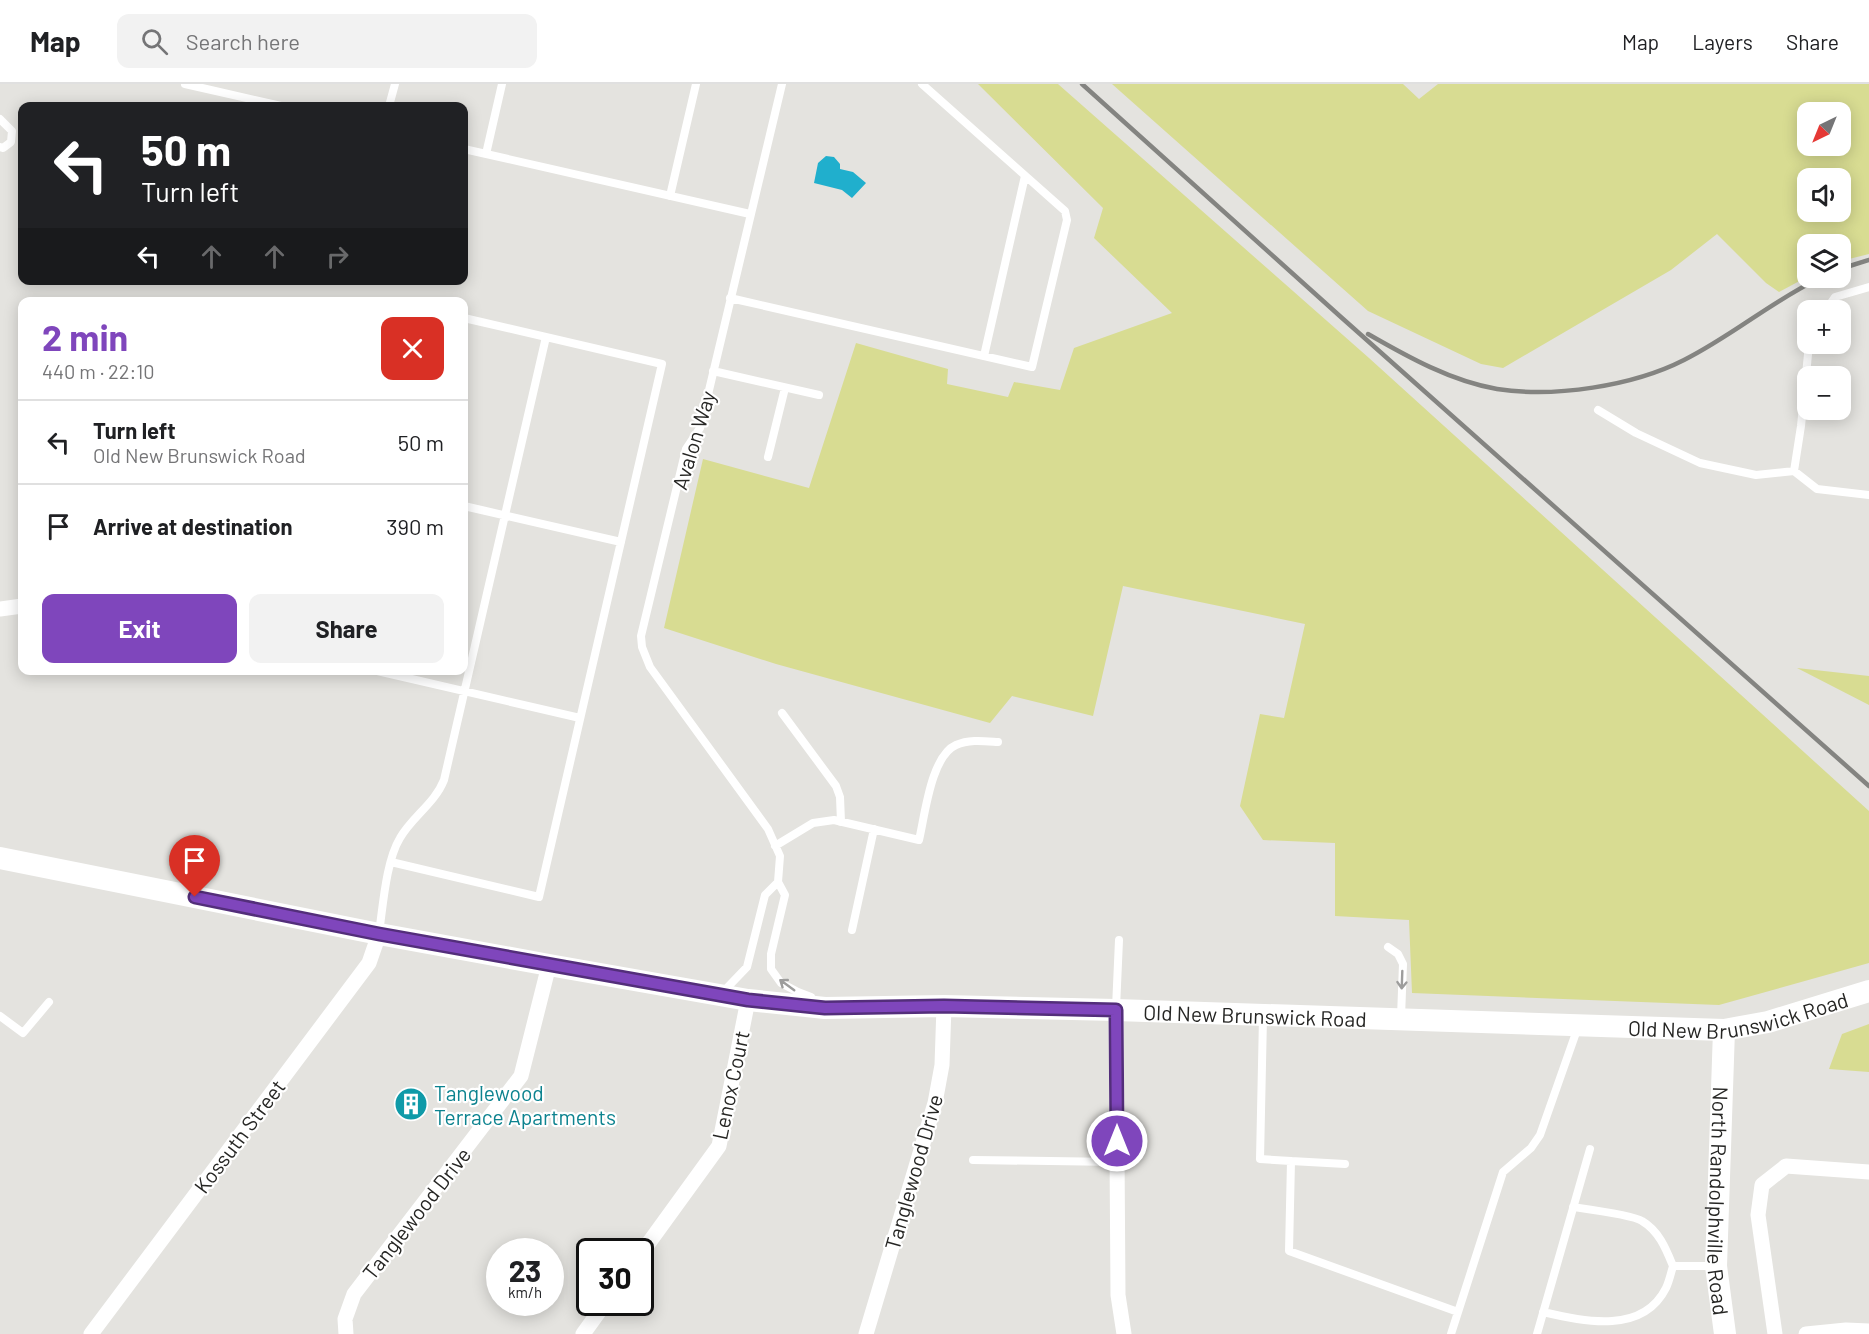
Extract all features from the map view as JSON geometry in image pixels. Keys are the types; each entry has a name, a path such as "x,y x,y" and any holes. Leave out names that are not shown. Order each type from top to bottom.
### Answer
{"main road":[{"name":"Old New Brunswick Road","path":"0,858 379,934 549,965 748,1000 840,1008 944,1006 1116,1010 1724,1030 1768,1022 1869,991"},
{"name":"North Randolphville Road","path":"1724,1030 1716,1266 1725,1334"}],"street":[{"path":"0,609 18,607"},
{"name":"Kossuth Street","path":"91,1334 369,963 379,934"},
{"name":"Tanglewood Drive","path":"346,1334 345,1319 354,1294 521,1076 549,965"},
{"name":"Lenox Court","path":"652,1238 719,1146 748,1000"},
{"name":"Tanglewood Drive","path":"866,1334 935,1103 942,1065 944,1006"},
{"path":"1116,1010 1118,1295 1124,1334"},
{"name":"North Randolphville Road","path":"1775,1334 1758,1215 1762,1185 1786,1166 1869,1172"},
{"path":"583,1334 596,1316"},
{"path":"1806,1334 1846,1330 1869,1331"}],"lane":[{"path":"186,84 264,102"},
{"path":"390,102 395,84"},
{"path":"486,154 502,84"},
{"path":"670,196 696,84"},
{"name":"Avalon Way","path":"782,84 700,428 686,449 641,636 642,647 650,667 768,829 780,856 778,882 785,895 771,954 771,969 782,982 798,992 840,1008"},
{"path":"730,298 1032,367 1067,220 1065,211 922,84"},
{"path":"0,119 12,131 10,142 3,148 0,147"},
{"path":"468,150 750,214"},
{"path":"984,356 1025,176"},
{"path":"1833,300 1835,297 1869,287"},
{"path":"391,862 539,897 662,364 468,319"},
{"path":"379,934 391,862 400,836 441,788 546,337"},
{"path":"1794,471 1808,354"},
{"path":"713,371 819,395"},
{"path":"768,456 785,388"},
{"path":"1598,410 1635,433 1700,463 1756,475 1794,471 1817,489 1869,495"},
{"path":"468,507 621,542"},
{"path":"394,675 580,718"},
{"path":"782,712 836,786 840,797 841,822"},
{"path":"775,846 813,823 834,820 919,840 934,777 948,750 956,745 976,740 998,742"},
{"path":"852,930 874,829"},
{"path":"719,995 747,967 765,895 778,882"},
{"path":"1116,1010 1119,940"},
{"path":"1388,947 1398,954 1403,964 1401,1020"},
{"path":"0,1016 22,1033 49,1002"},
{"path":"1263,1016 1260,1159 1345,1164"},
{"path":"1451,1334 1503,1172 1530,1148 1540,1135 1579,1026"},
{"path":"1537,1334 1590,1149"},
{"path":"973,1160 1117,1162"},
{"path":"1291,1161 1289,1251 1458,1312"},
{"path":"1543,1312 1588,1322 1619,1325 1638,1319 1653,1310 1666,1289 1673,1266 1664,1245 1654,1231 1640,1219 1573,1207"},
{"path":"1673,1266 1716,1266"}],"green space":[{"path":"978,84 1058,84 1369,358 1869,811 1869,963 1719,1005 1412,993 1409,920 1335,916 1335,843 1263,840 1240,806 1260,714 1284,718 1305,624 1123,586 1093,716 1012,696 990,723 776,664 664,628 703,459 809,488 856,343 948,369 947,384 1008,397 1014,382 1060,390 1074,348 1172,313 1094,238 1103,208"},
{"path":"1112,84 1403,84 1419,99 1438,84 1869,84 1869,254 1851,258 1851,234 1797,234 1797,282 1779,292 1766,283 1717,234 1671,270 1503,368 1481,364 1368,311"},
{"path":"1797,668 1869,676 1869,705"},
{"path":"1869,1024 1869,1072 1829,1069 1842,1034"}],"water":[{"path":"826,156 834,157 840,164 840,169 853,172 866,183 852,198 842,190 814,183 818,163"}],"railway":[{"path":"1082,84 1869,786"},
{"path":"1851,266 1869,260"},
{"path":"1368,334 1430,367 1480,385 1519,391 1568,391 1617,383 1664,369 1702,351 1800,288"}],"place":[{"name":"Tanglewood Terrace Apartments","path":"411,1104"}],"route":[{"path":"195,897 379,934 748,1000 825,1008 944,1006 1116,1010 1117,1141"}]}
